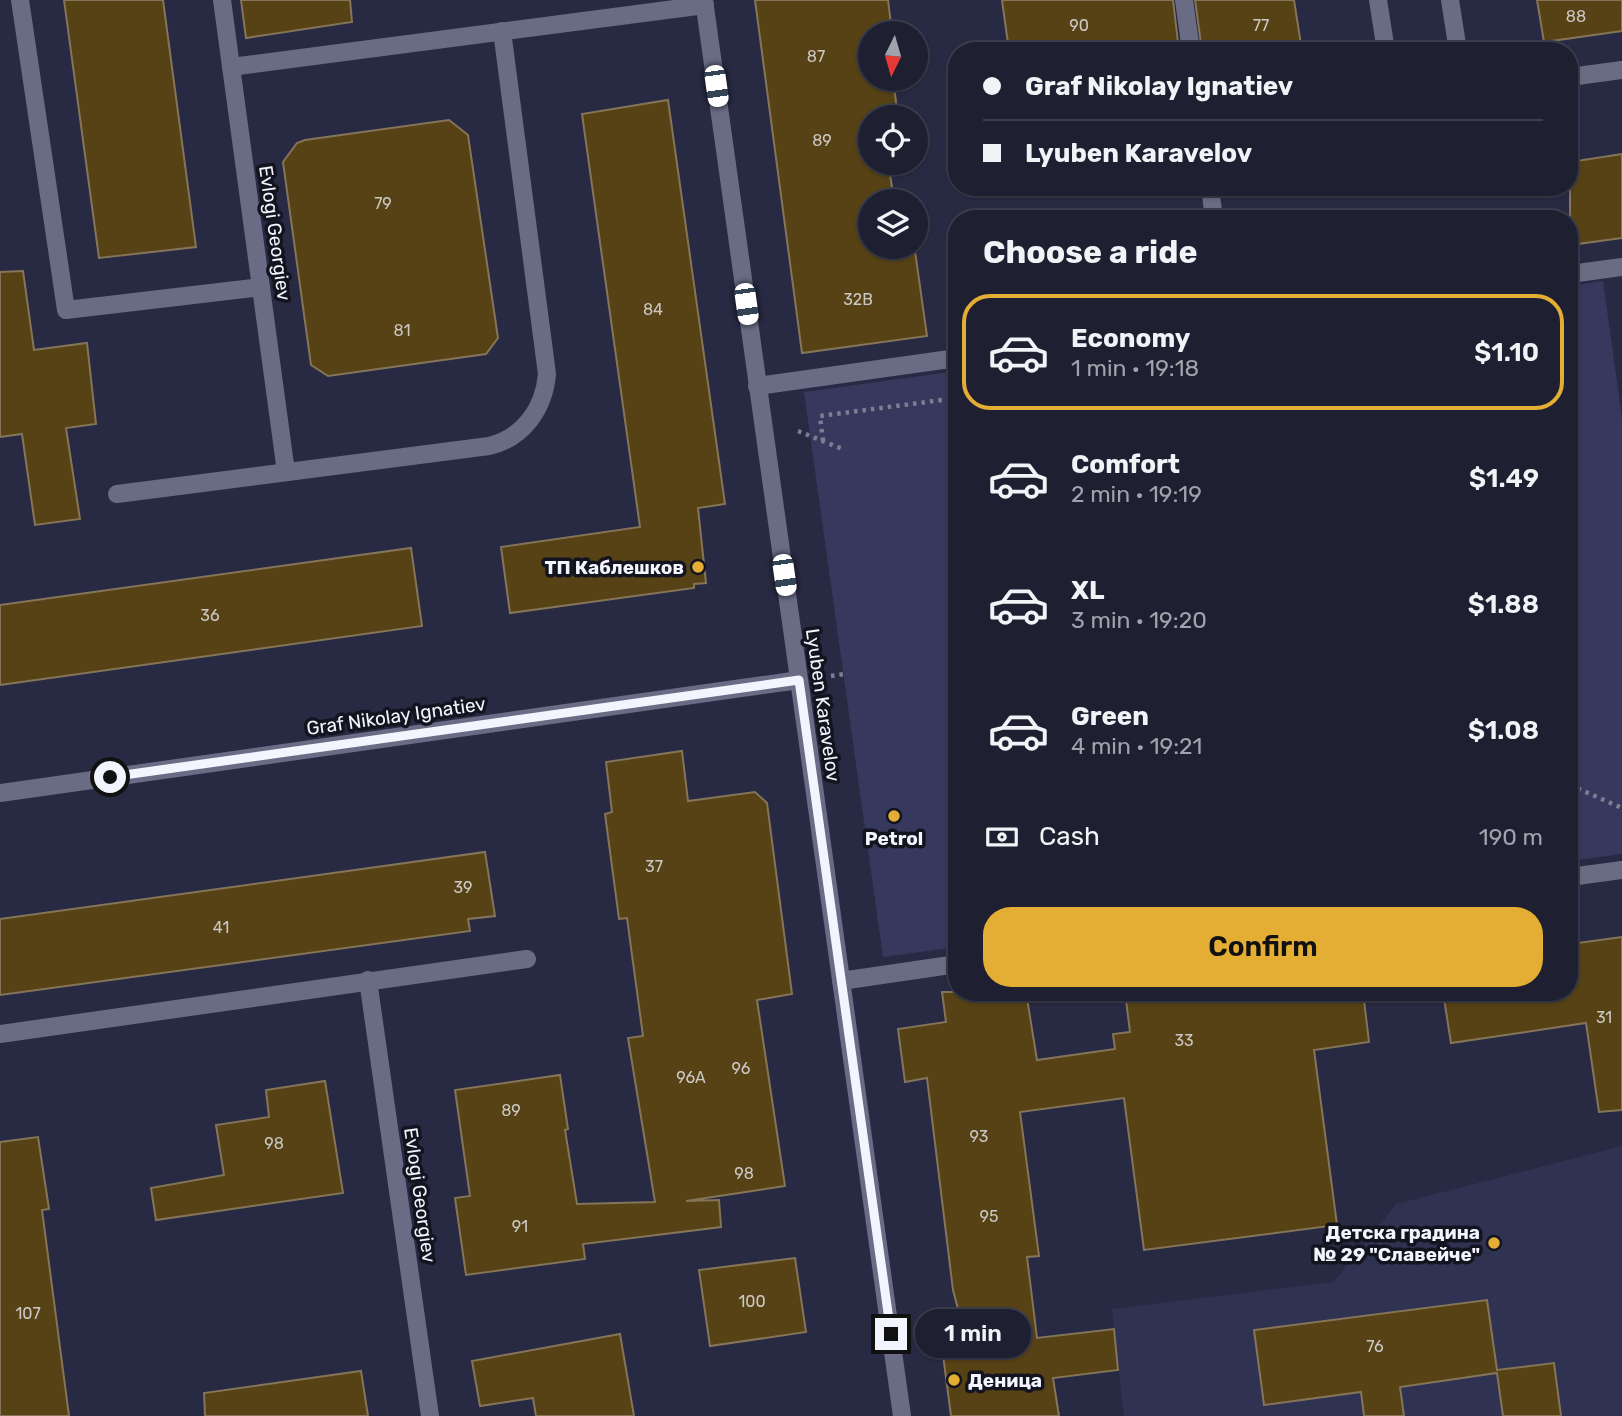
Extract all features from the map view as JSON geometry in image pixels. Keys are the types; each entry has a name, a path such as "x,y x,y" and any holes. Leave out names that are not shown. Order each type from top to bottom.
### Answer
{"street":[{"path":"20,0 66,310 261,287"},
{"name":"Evlogi Georgiev","path":"222,0 286,472"},
{"path":"1184,0 1190,42"},
{"path":"1378,0 1385,42"},
{"path":"1451,0 1457,42"},
{"path":"231,67 704,2"},
{"name":"Lyuben Karavelov","path":"704,2 902,1416"},
{"path":"117,494 505,442 516,436 541,402 546,388 546,362 502,31"},
{"path":"1578,76 1622,70"},
{"path":"1578,273 1622,267"},
{"path":"757,386 948,359"},
{"name":"Graf Nikolay Ignatiev","path":"0,793 799,680"},
{"path":"1578,876 1622,870"},
{"path":"0,1034 527,959"},
{"path":"841,981 948,965"},
{"name":"Evlogi Georgiev","path":"368,980 430,1416"}],"path":[{"path":"823,441 820,415 948,399"},
{"path":"762,416 845,450"},
{"path":"1578,789 1622,808"}],"shaded area":[{"path":"1603,281 1622,418 1622,854 1578,860 1578,285"},
{"path":"948,372 948,948 883,957 804,392"},
{"name":"Детска градина № 29 \"Славейче\"","path":"1622,1146 1622,1416 1124,1416 1112,1309 1334,1282 1396,1204"}],"building":[{"path":"64,0 163,0 196,247 99,258"},
{"path":"241,0 350,0 352,22 246,38"},
{"path":"755,0 888,0 891,21 858,21 858,91 895,91 896,105 858,105 858,175 890,175 892,189 858,189 858,259 916,259 927,336 802,353"},
{"path":"1002,0 1173,0 1178,42 1008,42"},
{"path":"1195,0 1294,0 1301,42 1201,42"},
{"path":"1537,0 1622,0 1622,31 1544,42"},
{"path":"668,100 725,504 698,508 706,583 694,584 694,588 510,613 501,547 640,527 582,114"},
{"path":"449,120 468,135 498,338 486,354 328,376 311,365 283,162 297,143 305,140"},
{"path":"1622,154 1622,238 1578,244 1578,210 1570,210 1570,196 1578,196 1578,161"},
{"path":"23,271 34,350 87,343 96,424 66,428 80,519 35,525 22,434 0,437 0,272"},
{"path":"411,548 422,626 0,685 0,605"},
{"path":"682,751 688,801 755,792 767,803 792,994 757,1000 785,1186 686,1201 719,1200 721,1227 583,1244 585,1259 466,1275 455,1198 470,1196 455,1090 560,1075 568,1129 565,1130 577,1204 655,1202 628,1038 643,1036 627,918 619,919 605,814 612,812 606,762"},
{"path":"485,852 495,916 468,919 470,931 0,995 0,919"},
{"path":"1622,937 1622,1110 1599,1112 1586,1023 1451,1043 1444,1001 1578,1001 1578,943"},
{"path":"942,992 948,992 948,1001 1027,1001 1037,1060 1115,1049 1113,1034 1130,1032 1126,1001 1364,1001 1369,1042 1314,1050 1337,1225 1144,1250 1124,1098 1020,1112 1039,1256 1027,1257 1037,1338 1114,1329 1118,1370 1053,1378 1059,1416 951,1416 942,1347 967,1343 953,1290 927,1078 905,1082 898,1029 946,1022"},
{"path":"325,1081 343,1193 156,1220 151,1188 224,1175 216,1125 269,1117 266,1090"},
{"path":"38,1137 49,1209 42,1210 69,1416 0,1416 0,1142"},
{"path":"795,1258 806,1332 710,1346 699,1270"},
{"path":"1487,1300 1497,1370 1554,1363 1561,1416 1503,1416 1497,1373 1400,1387 1404,1416 1364,1416 1361,1392 1264,1405 1254,1330"},
{"path":"620,1334 634,1416 536,1416 533,1398 480,1406 472,1361"},
{"path":"361,1371 368,1416 205,1416 204,1393"}],"place":[{"name":"ТП Каблешков","path":"698,567"},
{"name":"Petrol","path":"894,816"},
{"name":"Детска градина № 29 \"Славейче\"","path":"1494,1243"},
{"name":"Деница","path":"954,1380"}],"route":[{"path":"110,777 799,680 891,1334"}]}
